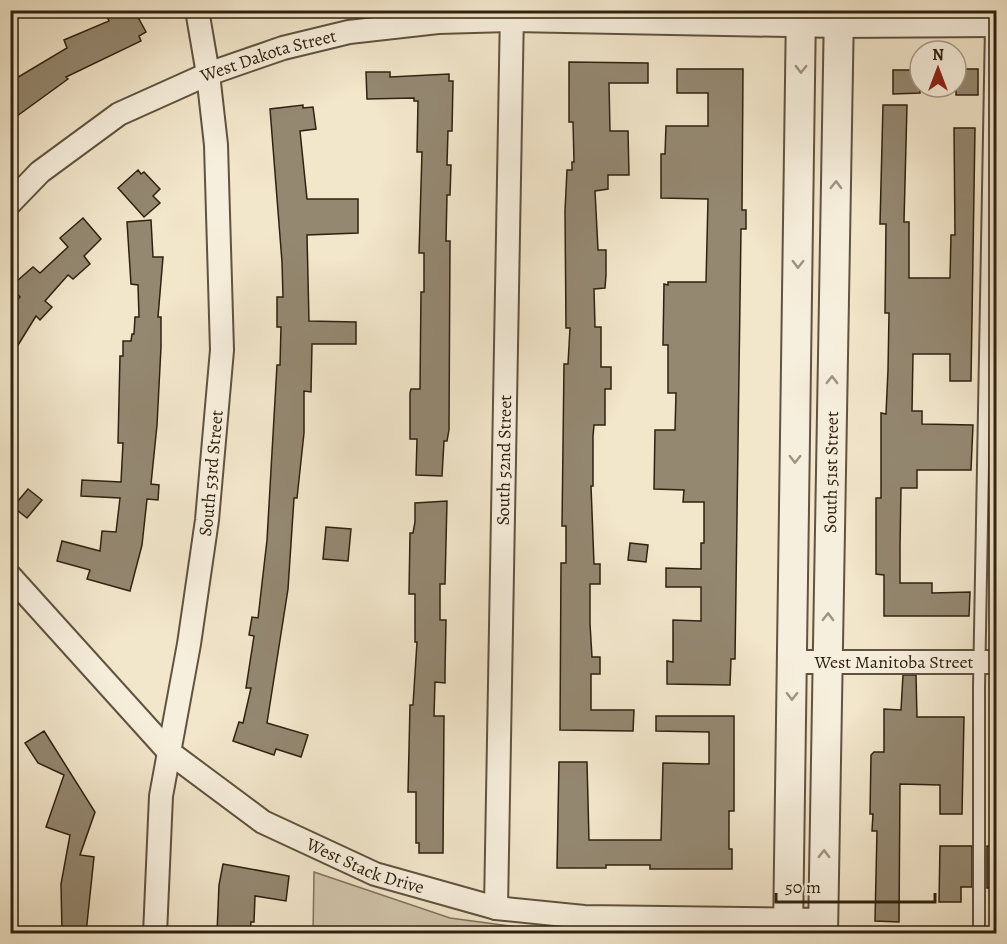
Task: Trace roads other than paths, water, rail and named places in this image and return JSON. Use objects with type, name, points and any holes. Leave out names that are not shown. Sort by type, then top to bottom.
[{"type":"street","name":"South 53rd Street","points":[[155,933],[161,796],[207,520],[218,422],[222,350],[217,157],[208,74],[197,10]]},
{"type":"street","name":"West Dakota Street","points":[[10,203],[40,172],[119,114],[208,74],[283,48],[349,32],[512,15],[839,18],[994,25]]},
{"type":"street","name":"South 52nd Street","points":[[496,908],[512,15]]},
{"type":"street","name":"South 51st Street","points":[[788,927],[801,18]]},
{"type":"street","name":"South 51st Street","points":[[823,927],[839,18]]},
{"type":"street","name":"West Stack Drive","points":[[10,576],[170,752],[263,822],[375,874],[496,908],[584,917],[823,927]]},
{"type":"street","name":"West Manitoba Street","points":[[792,662],[988,663]]},
{"type":"lane","points":[[979,933],[988,663],[994,25]]}]
